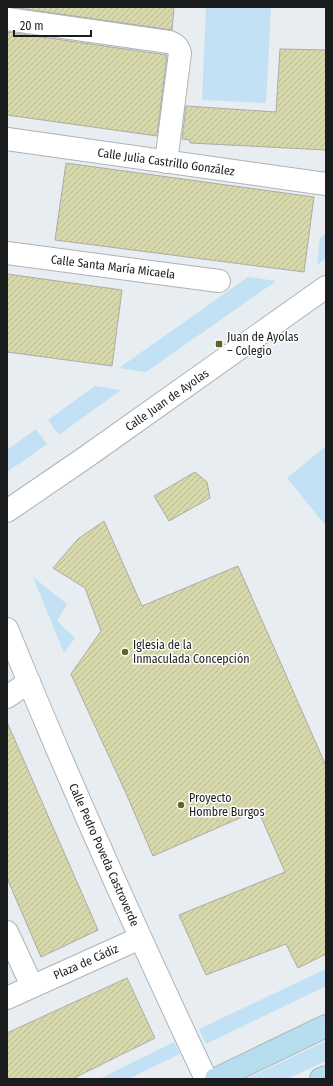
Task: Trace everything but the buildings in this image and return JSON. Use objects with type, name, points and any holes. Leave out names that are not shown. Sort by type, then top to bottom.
[{"type":"main road","points":[[216,1079],[326,1026]]},
{"type":"main road","points":[[321,1079],[326,1077]]},
{"type":"street","points":[[7,19],[175,44],[179,48],[180,53],[166,162]]},
{"type":"street","name":"Calle Julia Castrillo González","points":[[7,139],[326,184]]},
{"type":"street","name":"Calle Santa María Micaela","points":[[7,253],[219,281]]},
{"type":"street","name":"Calle Juan de Ayolas","points":[[7,511],[86,457],[326,287]]},
{"type":"street","name":"Calle Pedro Poveda Castroverde","points":[[7,629],[28,682],[140,938],[206,1079]]},
{"type":"street","points":[[7,697],[28,682]]},
{"type":"street","points":[[7,932],[32,986]]},
{"type":"street","name":"Plaza de Cádiz","points":[[7,998],[140,938]]},
{"type":"shaded area","points":[[206,7],[271,7],[266,103],[202,100]]},
{"type":"shaded area","points":[[326,234],[326,258],[317,265],[320,238]]},
{"type":"shaded area","points":[[248,277],[276,281],[146,372],[119,368]]},
{"type":"shaded area","points":[[95,386],[121,390],[59,435],[48,420]]},
{"type":"shaded area","points":[[36,429],[47,444],[7,472],[7,450]]},
{"type":"shaded area","points":[[326,446],[326,526],[287,478]]},
{"type":"shaded area","points":[[33,577],[67,604],[57,621],[75,638],[64,653]]},
{"type":"shaded area","points":[[326,969],[326,986],[206,1044],[199,1029]]},
{"type":"shaded area","points":[[326,1041],[326,1061],[287,1079],[246,1079]]},
{"type":"shaded area","points":[[174,1042],[180,1054],[128,1079],[99,1079]]},
{"type":"place","name":"Juan de Ayolas – Colegio","points":[[219,344]]},
{"type":"place","name":"Iglesia de la Inmaculada Concepción","points":[[125,652]]},
{"type":"place","name":"Proyecto Hombre Burgos","points":[[181,805]]}]
